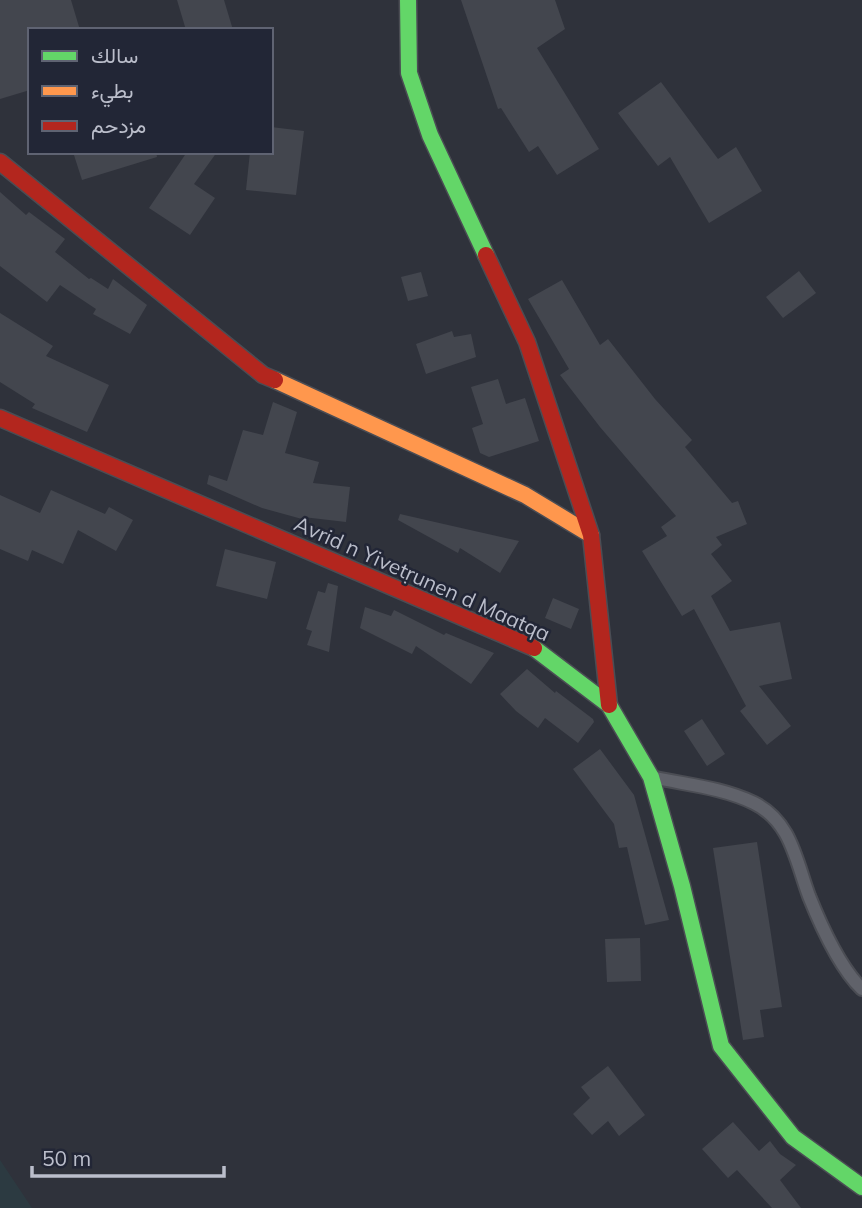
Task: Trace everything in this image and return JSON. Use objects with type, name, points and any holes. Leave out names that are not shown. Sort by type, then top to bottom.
[{"type":"street","points":[[408,0],[409,73],[430,135],[527,342],[591,535],[609,705]]},
{"type":"street","points":[[0,162],[264,375],[525,495],[591,535]]},
{"type":"street","name":"Avrid n Yivetṛunen d Maatqa","points":[[0,418],[533,647],[609,705],[651,777],[682,886],[721,1046],[793,1137],[862,1187]]},
{"type":"lane","points":[[651,777],[718,789],[755,804],[775,817],[786,831],[810,899],[847,975],[862,989]]},
{"type":"shaded area","points":[[0,1160],[32,1208],[0,1208]]},
{"type":"building","points":[[0,0],[71,0],[79,28],[28,28],[28,91],[0,99]]},
{"type":"building","points":[[177,0],[224,0],[232,28],[185,28]]},
{"type":"building","points":[[461,0],[555,0],[565,29],[537,48],[599,149],[557,175],[538,146],[529,152],[501,108],[498,109]]},
{"type":"building","points":[[661,82],[718,159],[736,147],[762,191],[709,223],[670,157],[658,166],[618,113]]},
{"type":"building","points":[[273,127],[304,131],[296,195],[246,190],[250,154],[273,154]]},
{"type":"building","points":[[74,154],[156,154],[157,157],[82,180]]},
{"type":"building","points":[[186,154],[216,154],[194,184],[215,198],[190,235],[149,208]]},
{"type":"building","points":[[0,192],[26,215],[29,212],[65,239],[55,252],[89,279],[108,289],[113,279],[147,305],[130,334],[93,314],[96,309],[60,285],[47,302],[0,266]]},
{"type":"building","points":[[799,271],[816,293],[783,318],[766,297]]},
{"type":"building","points":[[421,272],[428,296],[408,301],[401,277]]},
{"type":"building","points":[[562,280],[600,345],[608,339],[655,399],[692,440],[685,447],[732,503],[738,501],[747,524],[716,537],[722,545],[711,554],[732,581],[711,596],[730,631],[780,622],[792,679],[759,686],[791,726],[767,745],[740,711],[746,706],[694,609],[682,616],[642,551],[667,536],[661,527],[676,516],[600,427],[560,375],[569,369],[528,299]]},
{"type":"building","points":[[0,313],[53,346],[46,356],[109,385],[87,432],[32,408],[35,404],[0,382]]},
{"type":"building","points":[[452,331],[454,337],[471,334],[476,357],[426,374],[416,344]]},
{"type":"building","points":[[498,379],[506,404],[525,398],[539,441],[489,457],[480,453],[472,428],[483,424],[471,387]]},
{"type":"building","points":[[273,402],[297,412],[285,453],[319,462],[313,483],[350,487],[346,522],[302,519],[262,508],[207,484],[209,475],[227,481],[243,430],[263,435]]},
{"type":"building","points":[[51,490],[105,514],[109,507],[133,520],[116,551],[78,530],[63,564],[32,550],[28,561],[0,549],[0,495],[40,513]]},
{"type":"building","points":[[400,514],[519,541],[500,573],[460,548],[458,553],[398,520]]},
{"type":"building","points":[[225,549],[276,562],[267,599],[216,586]]},
{"type":"building","points":[[328,583],[338,586],[329,652],[307,645],[312,631],[306,629],[318,591],[325,593]]},
{"type":"building","points":[[553,598],[579,609],[571,629],[545,618]]},
{"type":"building","points":[[365,607],[391,616],[394,610],[444,635],[446,633],[494,653],[471,684],[416,646],[412,654],[360,628]]},
{"type":"building","points":[[527,669],[555,693],[556,691],[593,719],[594,722],[578,743],[545,718],[538,728],[500,694]]},
{"type":"building","points":[[702,719],[725,754],[707,766],[684,731]]},
{"type":"building","points":[[600,749],[634,795],[669,920],[645,925],[627,847],[619,848],[614,824],[573,769]]},
{"type":"building","points":[[757,842],[782,1007],[760,1010],[764,1037],[743,1040],[713,848]]},
{"type":"building","points":[[640,938],[641,981],[607,982],[605,939]]},
{"type":"building","points":[[608,1066],[645,1115],[619,1136],[608,1121],[592,1135],[573,1114],[590,1098],[581,1087]]},
{"type":"building","points":[[733,1122],[759,1151],[770,1141],[780,1154],[796,1165],[780,1180],[801,1208],[772,1208],[737,1170],[728,1178],[702,1149]]},
{"type":"traffic: fast","points":[[408,0],[409,73],[430,135],[486,255]]},
{"type":"traffic: fast","points":[[534,648],[609,705],[651,777],[682,886],[721,1046],[793,1137],[862,1187]]},
{"type":"traffic: slow","points":[[275,380],[525,495],[591,535]]},
{"type":"traffic: jam","points":[[0,162],[263,375],[275,380]]},
{"type":"traffic: jam","points":[[486,255],[527,342],[591,535],[609,705]]},
{"type":"traffic: jam","points":[[0,418],[534,648]]}]
